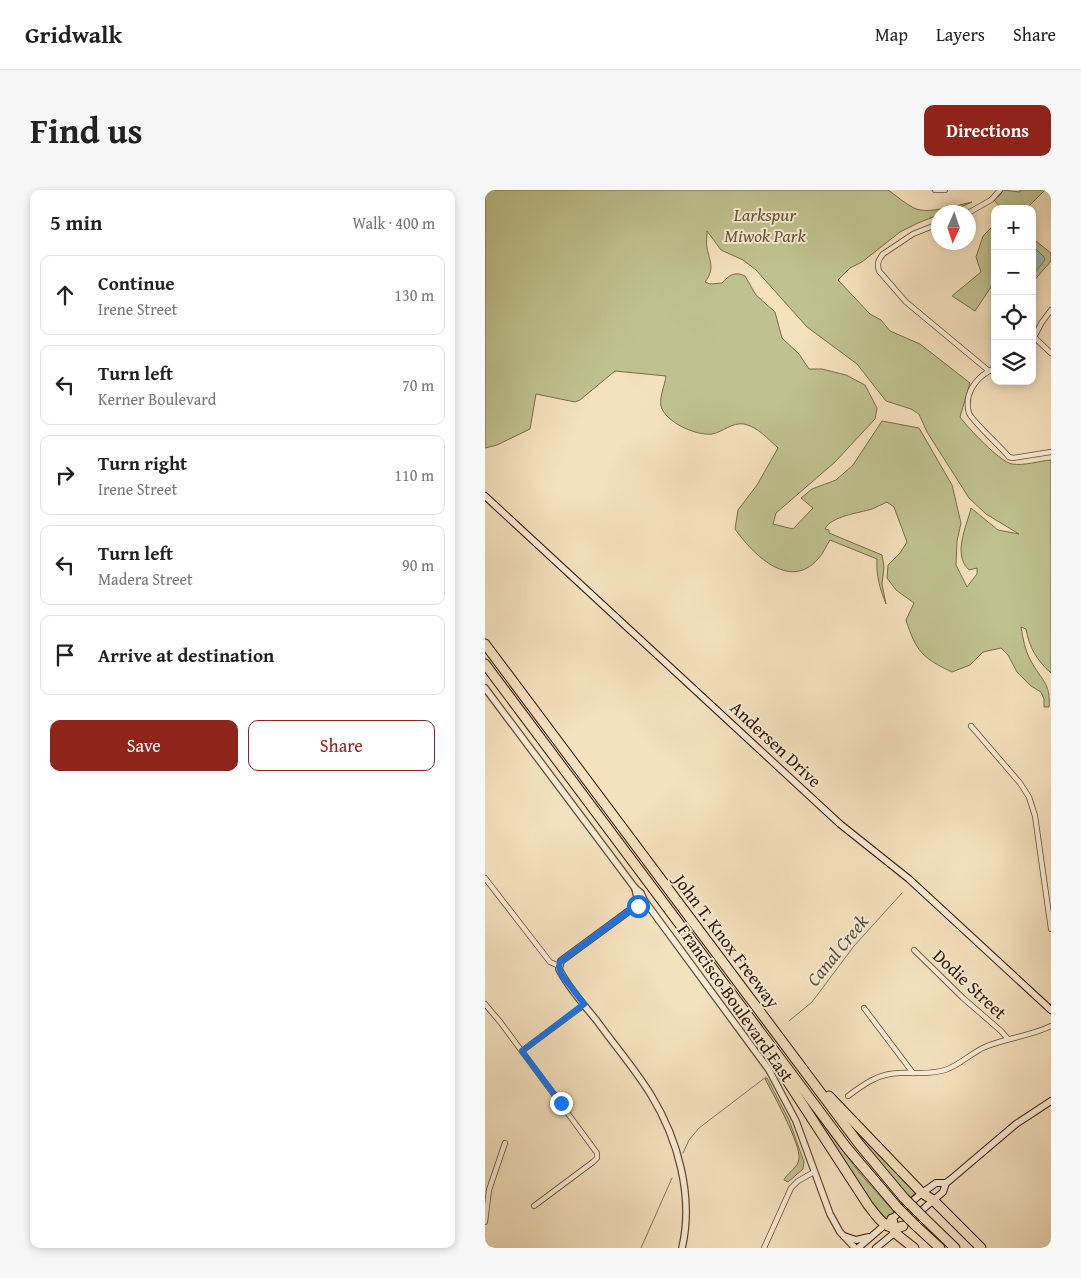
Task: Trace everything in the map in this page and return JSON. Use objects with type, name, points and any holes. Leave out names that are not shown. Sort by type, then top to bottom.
[{"type":"highway","name":"John T. Knox Freeway","points":[[485,644],[866,1153],[905,1198],[955,1248]]},
{"type":"highway","name":"John T. Knox Freeway","points":[[485,664],[747,1015]]},
{"type":"highway","points":[[747,1015],[847,1148],[897,1207],[940,1248]]},
{"type":"highway","points":[[747,1015],[815,1125],[865,1201],[914,1248]]},
{"type":"highway","points":[[783,1044],[841,1110],[922,1193],[933,1200],[979,1247]]},
{"type":"highway","points":[[891,1226],[903,1226]]},
{"type":"main road","name":"Andersen Drive","points":[[485,496],[844,827],[909,879],[1051,1010]]},
{"type":"main road","points":[[903,1226],[943,1192],[946,1183],[964,1170],[1016,1124],[1051,1101]]},
{"type":"main road","points":[[857,1248],[872,1236],[891,1226],[922,1193],[938,1182],[946,1183]]},
{"type":"main road","points":[[876,1248],[884,1245],[891,1226]]},
{"type":"main road","points":[[844,1236],[856,1240],[872,1236]]},
{"type":"street","points":[[935,190],[945,190]]},
{"type":"street","points":[[976,209],[991,200],[1000,190]]},
{"type":"street","points":[[931,227],[913,234],[883,254],[879,259],[879,271],[906,302],[989,371],[971,389],[969,415],[1013,458],[1051,452]]},
{"type":"street","points":[[1036,334],[1051,310]]},
{"type":"street","points":[[1034,340],[1051,353]]},
{"type":"street","name":"Francisco Boulevard East","points":[[485,688],[635,888],[641,893],[644,900],[769,1070],[796,1121],[830,1215],[844,1236],[857,1248]]},
{"type":"street","points":[[971,726],[1023,786],[1029,796],[1034,809],[1051,928]]},
{"type":"street","points":[[485,878],[549,961],[559,966]]},
{"type":"street","name":"Francisco Boulevard East","points":[[633,908],[637,898],[635,888]]},
{"type":"street","points":[[644,900],[561,961],[559,966],[561,974],[643,1084],[671,1136],[679,1162],[685,1194],[685,1222],[682,1248]]},
{"type":"street","name":"Dodie Street","points":[[914,950],[963,998],[1001,1031],[1007,1039]]},
{"type":"street","points":[[485,1004],[597,1153],[595,1161],[534,1206]]},
{"type":"street","points":[[522,1051],[584,1004]]},
{"type":"street","points":[[864,1008],[913,1073]]},
{"type":"street","points":[[848,1096],[870,1080],[891,1074],[931,1074],[946,1070],[959,1064],[978,1050],[1051,1026]]},
{"type":"street","points":[[485,1222],[489,1190],[505,1143]]},
{"type":"street","points":[[764,1248],[791,1188],[798,1181],[814,1172]]},
{"type":"green space","name":"Larkspur Miwok Park","points":[[485,190],[888,190],[914,208],[931,210],[931,218],[900,232],[862,262],[850,268],[838,280],[870,314],[881,320],[890,331],[920,344],[970,383],[960,417],[992,451],[1012,464],[1051,460],[1051,673],[1038,659],[1029,642],[1026,629],[1021,627],[1029,657],[1047,687],[1049,707],[1044,707],[1044,699],[1041,692],[1031,686],[1017,672],[1008,655],[1001,648],[983,652],[970,665],[952,672],[927,658],[917,646],[906,620],[914,603],[896,590],[887,578],[888,565],[900,553],[907,542],[894,507],[887,502],[872,509],[839,518],[825,529],[829,530],[829,533],[882,555],[884,567],[882,584],[886,604],[879,582],[877,559],[830,540],[818,559],[807,568],[795,572],[783,570],[761,558],[735,529],[738,510],[757,485],[778,448],[767,437],[744,424],[735,424],[712,434],[698,433],[682,427],[668,417],[661,406],[666,376],[615,371],[575,402],[536,394],[530,429],[497,445],[485,448]],"holes":[[[707,231],[721,250],[743,260],[756,270],[807,327],[857,364],[886,401],[911,409],[919,414],[927,432],[969,498],[986,514],[1019,534],[998,530],[971,508],[961,548],[964,563],[969,570],[977,568],[977,574],[967,587],[956,565],[957,541],[961,523],[952,485],[919,428],[882,421],[853,465],[836,480],[812,489],[801,498],[813,508],[793,529],[773,524],[776,513],[835,462],[875,419],[877,408],[865,385],[846,375],[822,369],[809,369],[799,354],[782,338],[775,312],[756,295],[745,276],[735,274],[722,283],[710,284],[705,282],[711,269],[707,246]]]},
{"type":"green space","points":[[1003,190],[1020,192],[1020,190],[1045,190],[1030,205],[998,205],[994,200]]},
{"type":"green space","points":[[991,228],[991,287],[975,311],[952,296],[981,272],[976,257],[983,236]]},
{"type":"green space","points":[[1036,241],[1051,253],[1051,261],[1036,278]]},
{"type":"green space","points":[[767,1078],[789,1120],[804,1162],[803,1169],[788,1182],[784,1180],[799,1159],[796,1142],[765,1079]]},
{"type":"green space","points":[[815,1114],[859,1172],[894,1212],[885,1220],[867,1198],[812,1116]]},
{"type":"green space","points":[[853,1124],[917,1191],[910,1198],[878,1162],[850,1125]]},
{"type":"water","points":[[1036,249],[1045,260],[1036,271]]},
{"type":"waterway","name":"Canal Creek","points":[[789,1021],[812,1002],[854,946],[902,893]]},
{"type":"waterway","name":"Canal Creek","points":[[757,1043],[771,1063]]},
{"type":"waterway","name":"Canal Creek","points":[[683,1153],[689,1140],[699,1128],[766,1077]]},
{"type":"waterway","name":"Canal Creek","points":[[641,1248],[672,1178]]},
{"type":"route","points":[[561,1103],[522,1051],[584,1004],[561,974],[559,969],[560,962],[638,906]]}]
